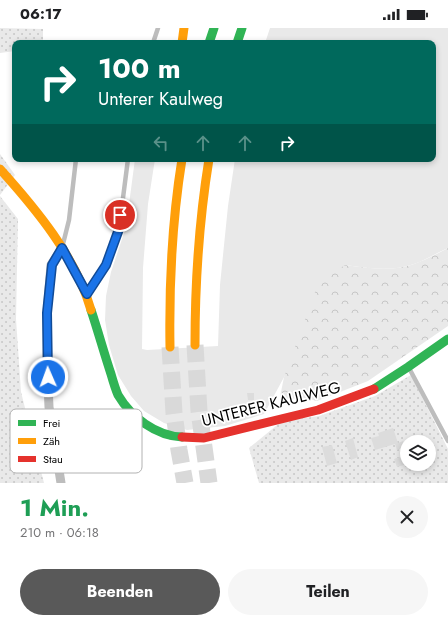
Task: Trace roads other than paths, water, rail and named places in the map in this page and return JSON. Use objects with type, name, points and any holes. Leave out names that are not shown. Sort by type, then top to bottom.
[{"type":"main road","points":[[182,40],[184,28]]},
{"type":"main road","points":[[210,40],[214,28]]},
{"type":"main road","points":[[238,40],[242,28]]},
{"type":"main road","points":[[170,347],[170,255],[177,185],[181,162]]},
{"type":"main road","points":[[195,346],[197,256],[209,162]]},
{"type":"main road","name":"UNTERER KAULWEG","points":[[0,169],[27,199],[62,248],[87,294],[104,358],[118,394],[129,409]]},
{"type":"main road","name":"UNTERER KAULWEG","points":[[142,421],[158,432],[174,437],[198,438],[216,436],[318,410],[370,391],[448,339]]},
{"type":"street","points":[[51,409],[47,361],[47,313],[52,265],[62,248]]},
{"type":"street","points":[[59,473],[61,483]]},
{"type":"lane","points":[[154,40],[158,28]]},
{"type":"lane","points":[[62,248],[69,220],[76,162]]},
{"type":"lane","points":[[87,294],[106,265],[119,229],[128,162]]},
{"type":"lane","points":[[408,367],[448,440]]},
{"type":"tunnel","points":[[195,345],[199,411],[209,483]]},
{"type":"tunnel","points":[[170,347],[174,413],[185,483]]}]
